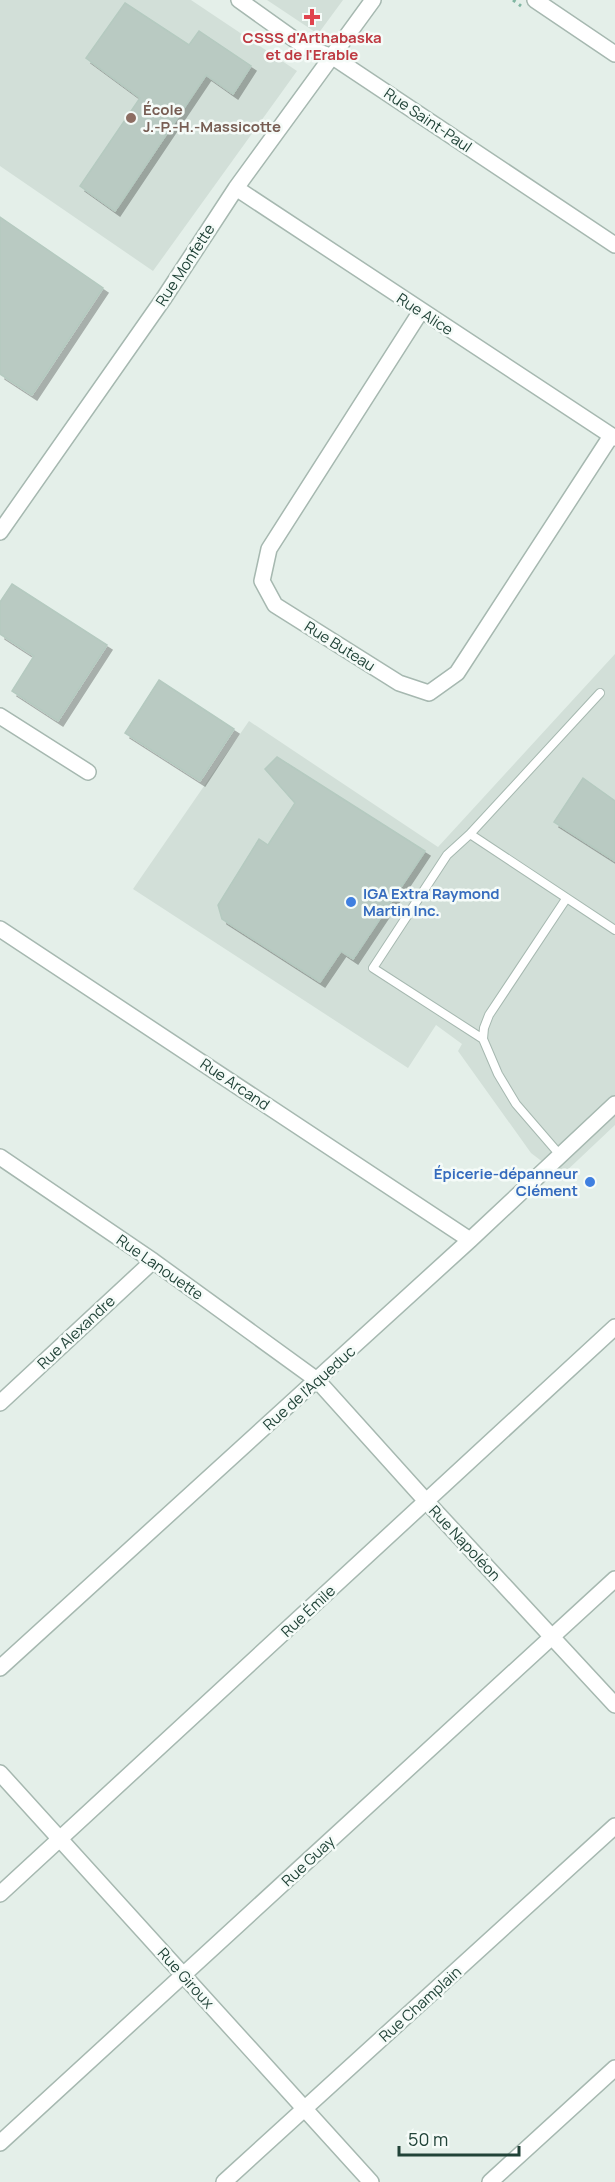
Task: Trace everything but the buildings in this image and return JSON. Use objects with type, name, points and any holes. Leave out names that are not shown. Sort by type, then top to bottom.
[{"type":"street","name":"Rue Saint-Paul","points":[[239,0],[305,47],[333,57],[615,244]]},
{"type":"street","name":"Rue Monfette","points":[[0,532],[164,298],[236,188],[333,57],[372,0]]},
{"type":"street","points":[[535,0],[615,54]]},
{"type":"street","name":"Rue Alice","points":[[236,188],[613,437]]},
{"type":"street","name":"Rue Buteau","points":[[421,311],[268,549],[262,581],[276,605],[399,683],[429,693],[457,674],[613,437]]},
{"type":"street","points":[[0,716],[88,772]]},
{"type":"street","name":"Rue Arcand","points":[[0,928],[470,1240]]},
{"type":"street","name":"Rue de l'Aqueduc","points":[[0,1668],[470,1240],[615,1104]]},
{"type":"street","name":"Rue Lanouette","points":[[0,1157],[153,1261],[317,1380]]},
{"type":"street","name":"Rue Alexandre","points":[[0,1403],[153,1261]]},
{"type":"street","name":"Rue Émile","points":[[0,1894],[615,1327]]},
{"type":"street","name":"Rue Napoléon","points":[[317,1380],[615,1705]]},
{"type":"street","name":"Rue Guay","points":[[0,2143],[615,1579]]},
{"type":"street","name":"Rue Giroux","points":[[0,1773],[371,2182]]},
{"type":"street","name":"Rue Champlain","points":[[224,2182],[615,1826]]},
{"type":"street","points":[[490,2182],[615,2068]]},
{"type":"lane","points":[[483,1039],[373,968],[447,855],[470,834],[600,693]]},
{"type":"lane","points":[[470,834],[615,930]]},
{"type":"lane","points":[[560,1155],[516,1104],[498,1074],[483,1039],[489,1015],[566,899]]},
{"type":"shaded area","name":"École J.-P.-H.-Massicotte","points":[[0,0],[191,0],[297,71],[153,271],[0,166]]},
{"type":"shaded area","name":"CSSS d'Arthabaska et de l'Erable","points":[[267,0],[343,0],[318,34]]},
{"type":"shaded area","points":[[615,654],[615,1125],[561,1176],[531,1153],[458,1051],[462,1044],[436,1025],[408,1068],[133,889],[249,721],[438,847]]},
{"type":"place","name":"CSSS d'Arthabaska et de l'Erable","points":[[312,17]]},
{"type":"place","name":"École J.-P.-H.-Massicotte","points":[[131,118]]},
{"type":"place","name":"IGA Extra Raymond Martin Inc.","points":[[351,902]]},
{"type":"place","name":"Épicerie-dépanneur Clément","points":[[590,1182]]}]
